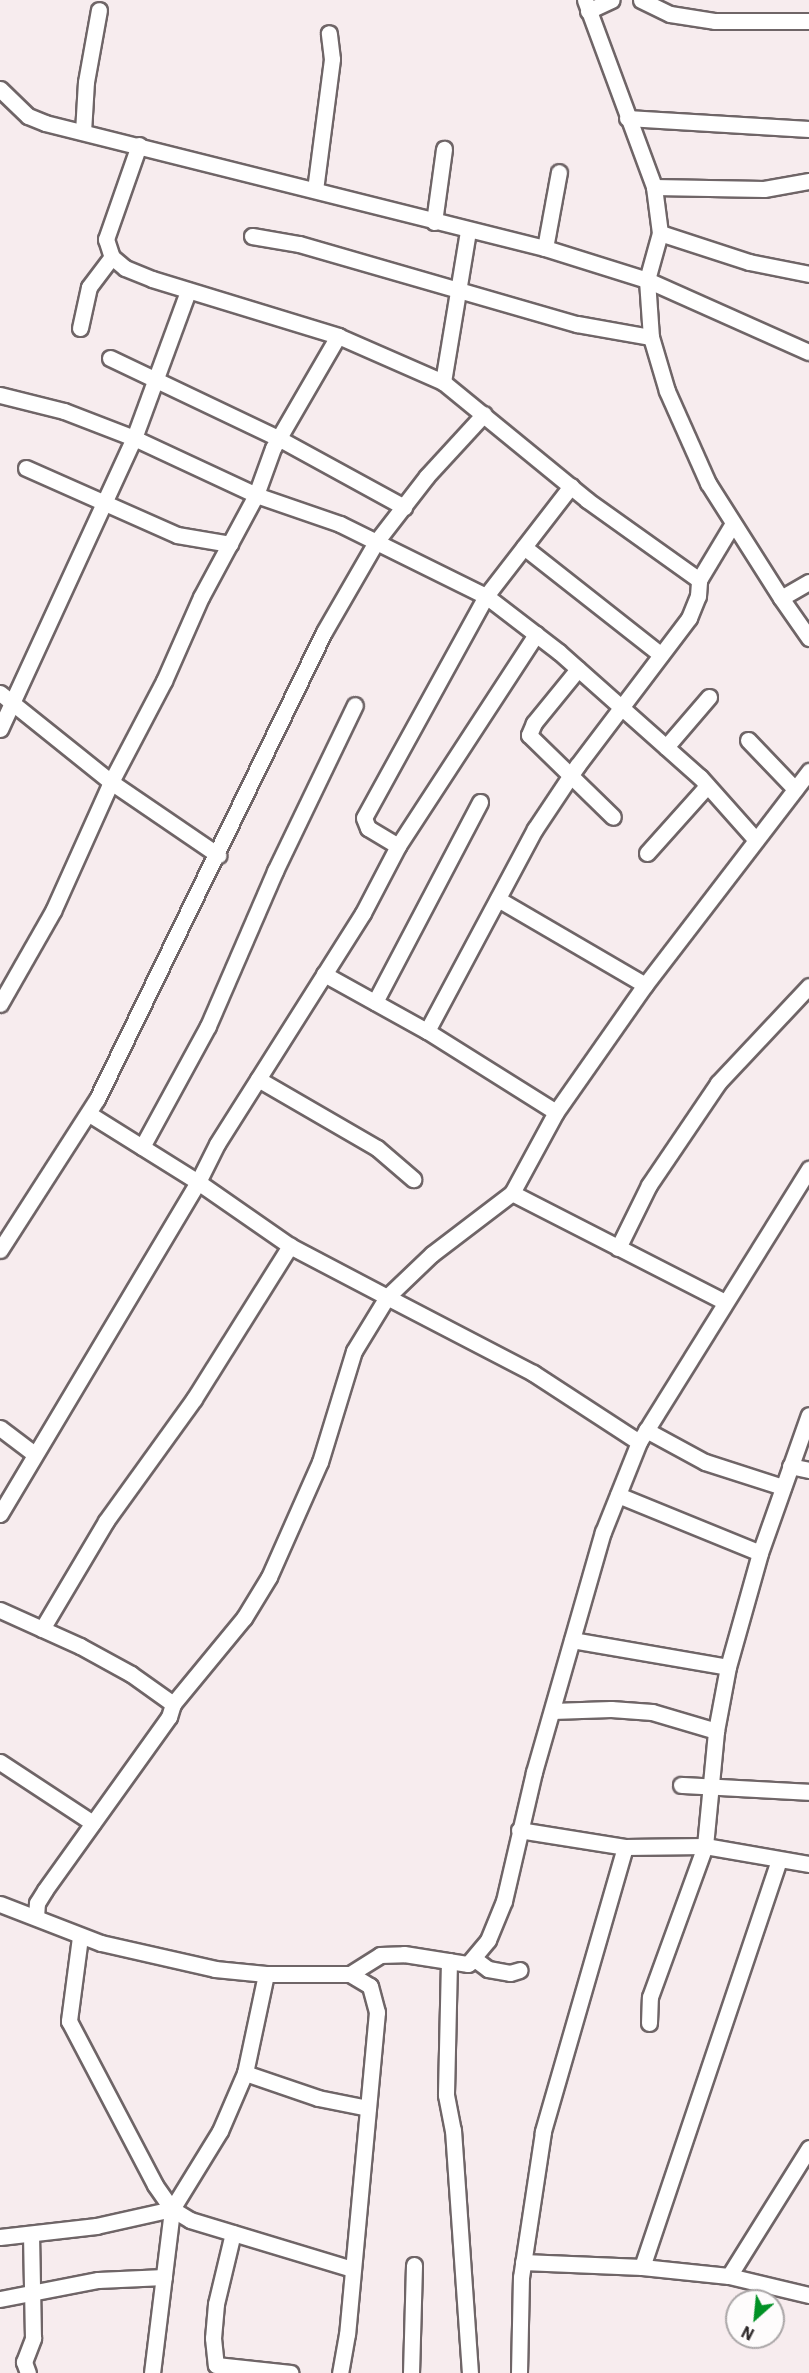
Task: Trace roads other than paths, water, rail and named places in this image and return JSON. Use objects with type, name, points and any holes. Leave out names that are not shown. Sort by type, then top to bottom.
[{"type":"street","points":[[612,0],[586,6],[654,187],[660,233],[647,280],[651,337],[667,391],[708,483],[732,525],[809,638]]},
{"type":"street","points":[[641,0],[670,15],[715,21],[809,21]]},
{"type":"street","points":[[83,132],[86,82],[99,10]]},
{"type":"street","points":[[315,190],[332,59],[329,33]]},
{"type":"street","points":[[0,88],[28,116],[468,231],[545,248],[647,280],[809,352]]},
{"type":"street","points":[[627,118],[809,129]]},
{"type":"street","points":[[139,145],[106,239],[112,257],[125,268],[188,291],[338,336],[443,382],[571,486],[699,580]]},
{"type":"street","points":[[434,222],[444,149]]},
{"type":"street","points":[[545,248],[559,172]]},
{"type":"street","points":[[654,187],[765,189],[809,181]]},
{"type":"street","points":[[443,382],[468,231]]},
{"type":"street","points":[[660,233],[749,262],[809,274]]},
{"type":"street","points":[[252,236],[299,244],[577,324],[651,337]]},
{"type":"street","points":[[80,328],[89,287],[112,257]]},
{"type":"street","points":[[0,729],[13,706],[134,438],[188,291]]},
{"type":"street","points":[[0,1004],[53,911],[111,782],[256,495],[278,438],[338,336]]},
{"type":"street","points":[[110,358],[278,438],[404,507]]},
{"type":"street","points":[[0,395],[64,411],[134,438],[256,495],[340,524],[486,596],[578,669],[666,747],[707,786],[756,840]]},
{"type":"street","points":[[0,1250],[89,1113],[218,855],[324,632],[376,542],[484,414]]},
{"type":"street","points":[[26,468],[105,501],[177,535],[230,544]]},
{"type":"street","points":[[398,846],[368,828],[364,818],[486,596],[571,486]]},
{"type":"street","points":[[427,1031],[536,829],[570,777],[689,618],[698,596],[699,580],[732,525]]},
{"type":"street","points":[[524,547],[661,655]]},
{"type":"street","points":[[781,598],[809,582]]},
{"type":"street","points":[[0,1514],[33,1453],[258,1079],[363,913],[398,846],[536,634]]},
{"type":"street","points":[[578,669],[534,723],[529,735],[613,817]]},
{"type":"street","points":[[0,693],[13,706],[111,782],[218,855]]},
{"type":"street","points":[[666,747],[709,697]]},
{"type":"street","points":[[142,1147],[208,1026],[275,871],[355,705]]},
{"type":"street","points":[[748,740],[795,789]]},
{"type":"street","points":[[36,1917],[37,1903],[45,1890],[169,1717],[173,1704],[244,1618],[269,1577],[320,1462],[354,1351],[387,1296],[432,1254],[512,1193],[556,1112],[645,985],[809,771]]},
{"type":"street","points":[[647,853],[707,786]]},
{"type":"street","points":[[375,1002],[480,802]]},
{"type":"street","points":[[498,899],[645,985]]},
{"type":"street","points":[[324,974],[427,1031],[556,1112]]},
{"type":"street","points":[[618,1248],[649,1185],[718,1083],[809,986]]},
{"type":"street","points":[[258,1079],[377,1148],[413,1179]]},
{"type":"street","points":[[89,1113],[198,1182],[290,1246],[525,1368],[642,1436],[705,1462],[783,1487]]},
{"type":"street","points":[[350,1974],[380,1955],[404,1954],[468,1964],[476,1960],[504,1901],[519,1830],[572,1640],[618,1495],[642,1436],[809,1168]]},
{"type":"street","points":[[512,1193],[725,1302]]},
{"type":"street","points":[[42,1629],[106,1521],[194,1399],[290,1246]]},
{"type":"street","points":[[649,2023],[650,1997],[705,1846],[716,1731],[728,1666],[760,1552],[809,1415]]},
{"type":"street","points":[[0,1428],[33,1453]]},
{"type":"street","points":[[790,1466],[809,1470]]},
{"type":"street","points":[[618,1495],[760,1552]]},
{"type":"street","points":[[0,1610],[131,1674],[173,1704]]},
{"type":"street","points":[[572,1640],[728,1666]]},
{"type":"street","points":[[552,1711],[611,1709],[652,1712],[716,1731]]},
{"type":"street","points":[[0,1762],[93,1822]]},
{"type":"street","points":[[681,1785],[711,1784],[809,1792]]},
{"type":"street","points":[[519,1830],[625,1847],[705,1846],[809,1864]]},
{"type":"street","points":[[519,2373],[518,2320],[523,2262],[543,2132],[625,1847]]},
{"type":"street","points":[[642,2267],[779,1860]]},
{"type":"street","points":[[0,1904],[80,1937],[215,1969],[267,1974],[350,1974],[363,1979],[377,2001],[340,2373]]},
{"type":"street","points":[[80,1937],[69,2020],[149,2175],[172,2210],[190,2220],[352,2270]]},
{"type":"street","points":[[476,1960],[488,1969],[510,1973],[519,1970]]},
{"type":"street","points":[[449,1961],[446,2095],[453,2130],[470,2373]]},
{"type":"street","points":[[152,2373],[172,2210],[220,2131],[245,2073],[267,1974]]},
{"type":"street","points":[[245,2073],[318,2097],[368,2108]]},
{"type":"street","points":[[729,2276],[809,2148]]},
{"type":"street","points":[[0,2237],[96,2226],[172,2210]]},
{"type":"street","points":[[233,2233],[216,2304],[213,2337],[216,2365],[291,2373]]},
{"type":"street","points":[[28,2373],[24,2362],[33,2338],[31,2234]]},
{"type":"street","points":[[523,2262],[642,2267],[729,2276],[809,2295]]},
{"type":"street","points":[[411,2373],[414,2265]]},
{"type":"street","points":[[0,2300],[98,2280],[164,2277]]}]
